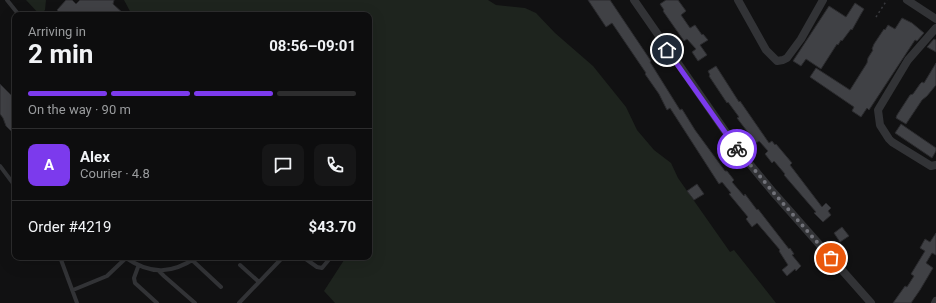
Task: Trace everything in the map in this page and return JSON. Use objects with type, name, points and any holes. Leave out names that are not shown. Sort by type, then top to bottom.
[{"type":"street","points":[[634,0],[739,151],[773,192],[871,303]]},
{"type":"street","points":[[738,0],[766,50],[776,61],[787,58],[801,39],[823,0]]},
{"type":"street","points":[[907,0],[936,19]]},
{"type":"street","points":[[936,28],[908,60],[878,110],[880,125],[886,136],[892,142],[932,166],[936,165]]},
{"type":"lane","points":[[7,0],[17,12]]},
{"type":"lane","points":[[0,166],[12,182]]},
{"type":"lane","points":[[61,260],[77,303]]},
{"type":"lane","points":[[72,290],[107,276],[124,260]]},
{"type":"lane","points":[[129,260],[138,267],[159,271],[173,269],[192,260],[221,287]]},
{"type":"lane","points":[[239,303],[280,260]]},
{"type":"lane","points":[[307,260],[317,267],[322,268],[329,260]]},
{"type":"lane","points":[[240,266],[259,282]]},
{"type":"lane","points":[[138,267],[134,278],[135,283],[157,303]]},
{"type":"lane","points":[[159,271],[195,303]]},
{"type":"path","points":[[876,17],[887,0]]},
{"type":"shaded area","points":[[26,0],[46,0],[45,10],[43,12],[37,12]]},
{"type":"shaded area","points":[[124,0],[488,0],[496,5],[525,8],[536,13],[555,33],[593,66],[626,107],[637,130],[654,150],[671,163],[678,178],[730,252],[734,250],[776,303],[335,303],[324,291],[344,260],[372,260],[372,12],[130,12]]},
{"type":"building","points":[[66,0],[72,0],[76,4],[80,0],[114,0],[113,4],[122,12],[59,12],[57,10]]},
{"type":"building","points":[[588,0],[610,0],[651,61],[650,62],[680,110],[682,109],[695,130],[725,171],[727,171],[734,180],[732,182],[744,196],[745,194],[789,249],[790,248],[794,254],[792,255],[801,266],[796,271],[795,269],[787,276],[782,270],[788,265],[779,251],[780,250],[757,223],[752,227],[746,219],[748,217],[729,194],[731,193],[722,182],[719,184],[670,108],[667,110],[659,94],[645,74],[646,73],[612,23],[606,27]]},
{"type":"building","points":[[666,0],[678,0],[686,11],[681,15],[690,28],[695,25],[702,35],[703,34],[708,40],[700,45],[707,55],[698,61],[692,52],[696,49],[687,39],[684,41],[663,11],[664,10],[660,4]]},
{"type":"building","points":[[855,3],[864,9],[852,30],[851,29],[838,45],[837,44],[821,69],[806,59],[801,66],[793,61],[829,6],[846,17]]},
{"type":"building","points":[[902,18],[912,23],[924,33],[917,41],[915,40],[869,110],[867,108],[861,117],[852,111],[854,107],[810,77],[816,68],[850,90],[867,63],[874,44],[884,29],[885,30],[888,25],[895,29]]},
{"type":"building","points":[[934,39],[936,40],[936,52],[927,47]]},
{"type":"building","points":[[936,63],[936,85],[922,100],[906,124],[896,118],[910,95],[913,94],[922,82],[924,83]]},
{"type":"building","points":[[716,66],[739,102],[740,101],[769,143],[772,141],[775,145],[776,144],[792,163],[790,165],[822,207],[826,203],[831,208],[828,211],[831,215],[823,222],[814,213],[816,212],[774,161],[772,163],[765,154],[768,151],[759,141],[756,143],[737,118],[739,117],[728,102],[727,103],[709,76],[708,71]]},
{"type":"building","points":[[0,84],[12,96],[12,132],[6,126],[0,114]]},
{"type":"building","points":[[901,124],[936,148],[932,158],[895,133]]},
{"type":"building","points":[[697,184],[704,194],[694,200],[687,191]]},
{"type":"building","points":[[842,227],[849,236],[840,242],[834,233]]},
{"type":"building","points":[[936,233],[936,255],[932,253],[926,263],[933,268],[920,290],[911,303],[893,303],[905,286],[907,287],[914,276],[911,274],[925,251],[920,248],[925,239],[930,242]]},
{"type":"way so far","points":[[737,149],[831,258]]},
{"type":"route","points":[[667,50],[737,149]]}]
